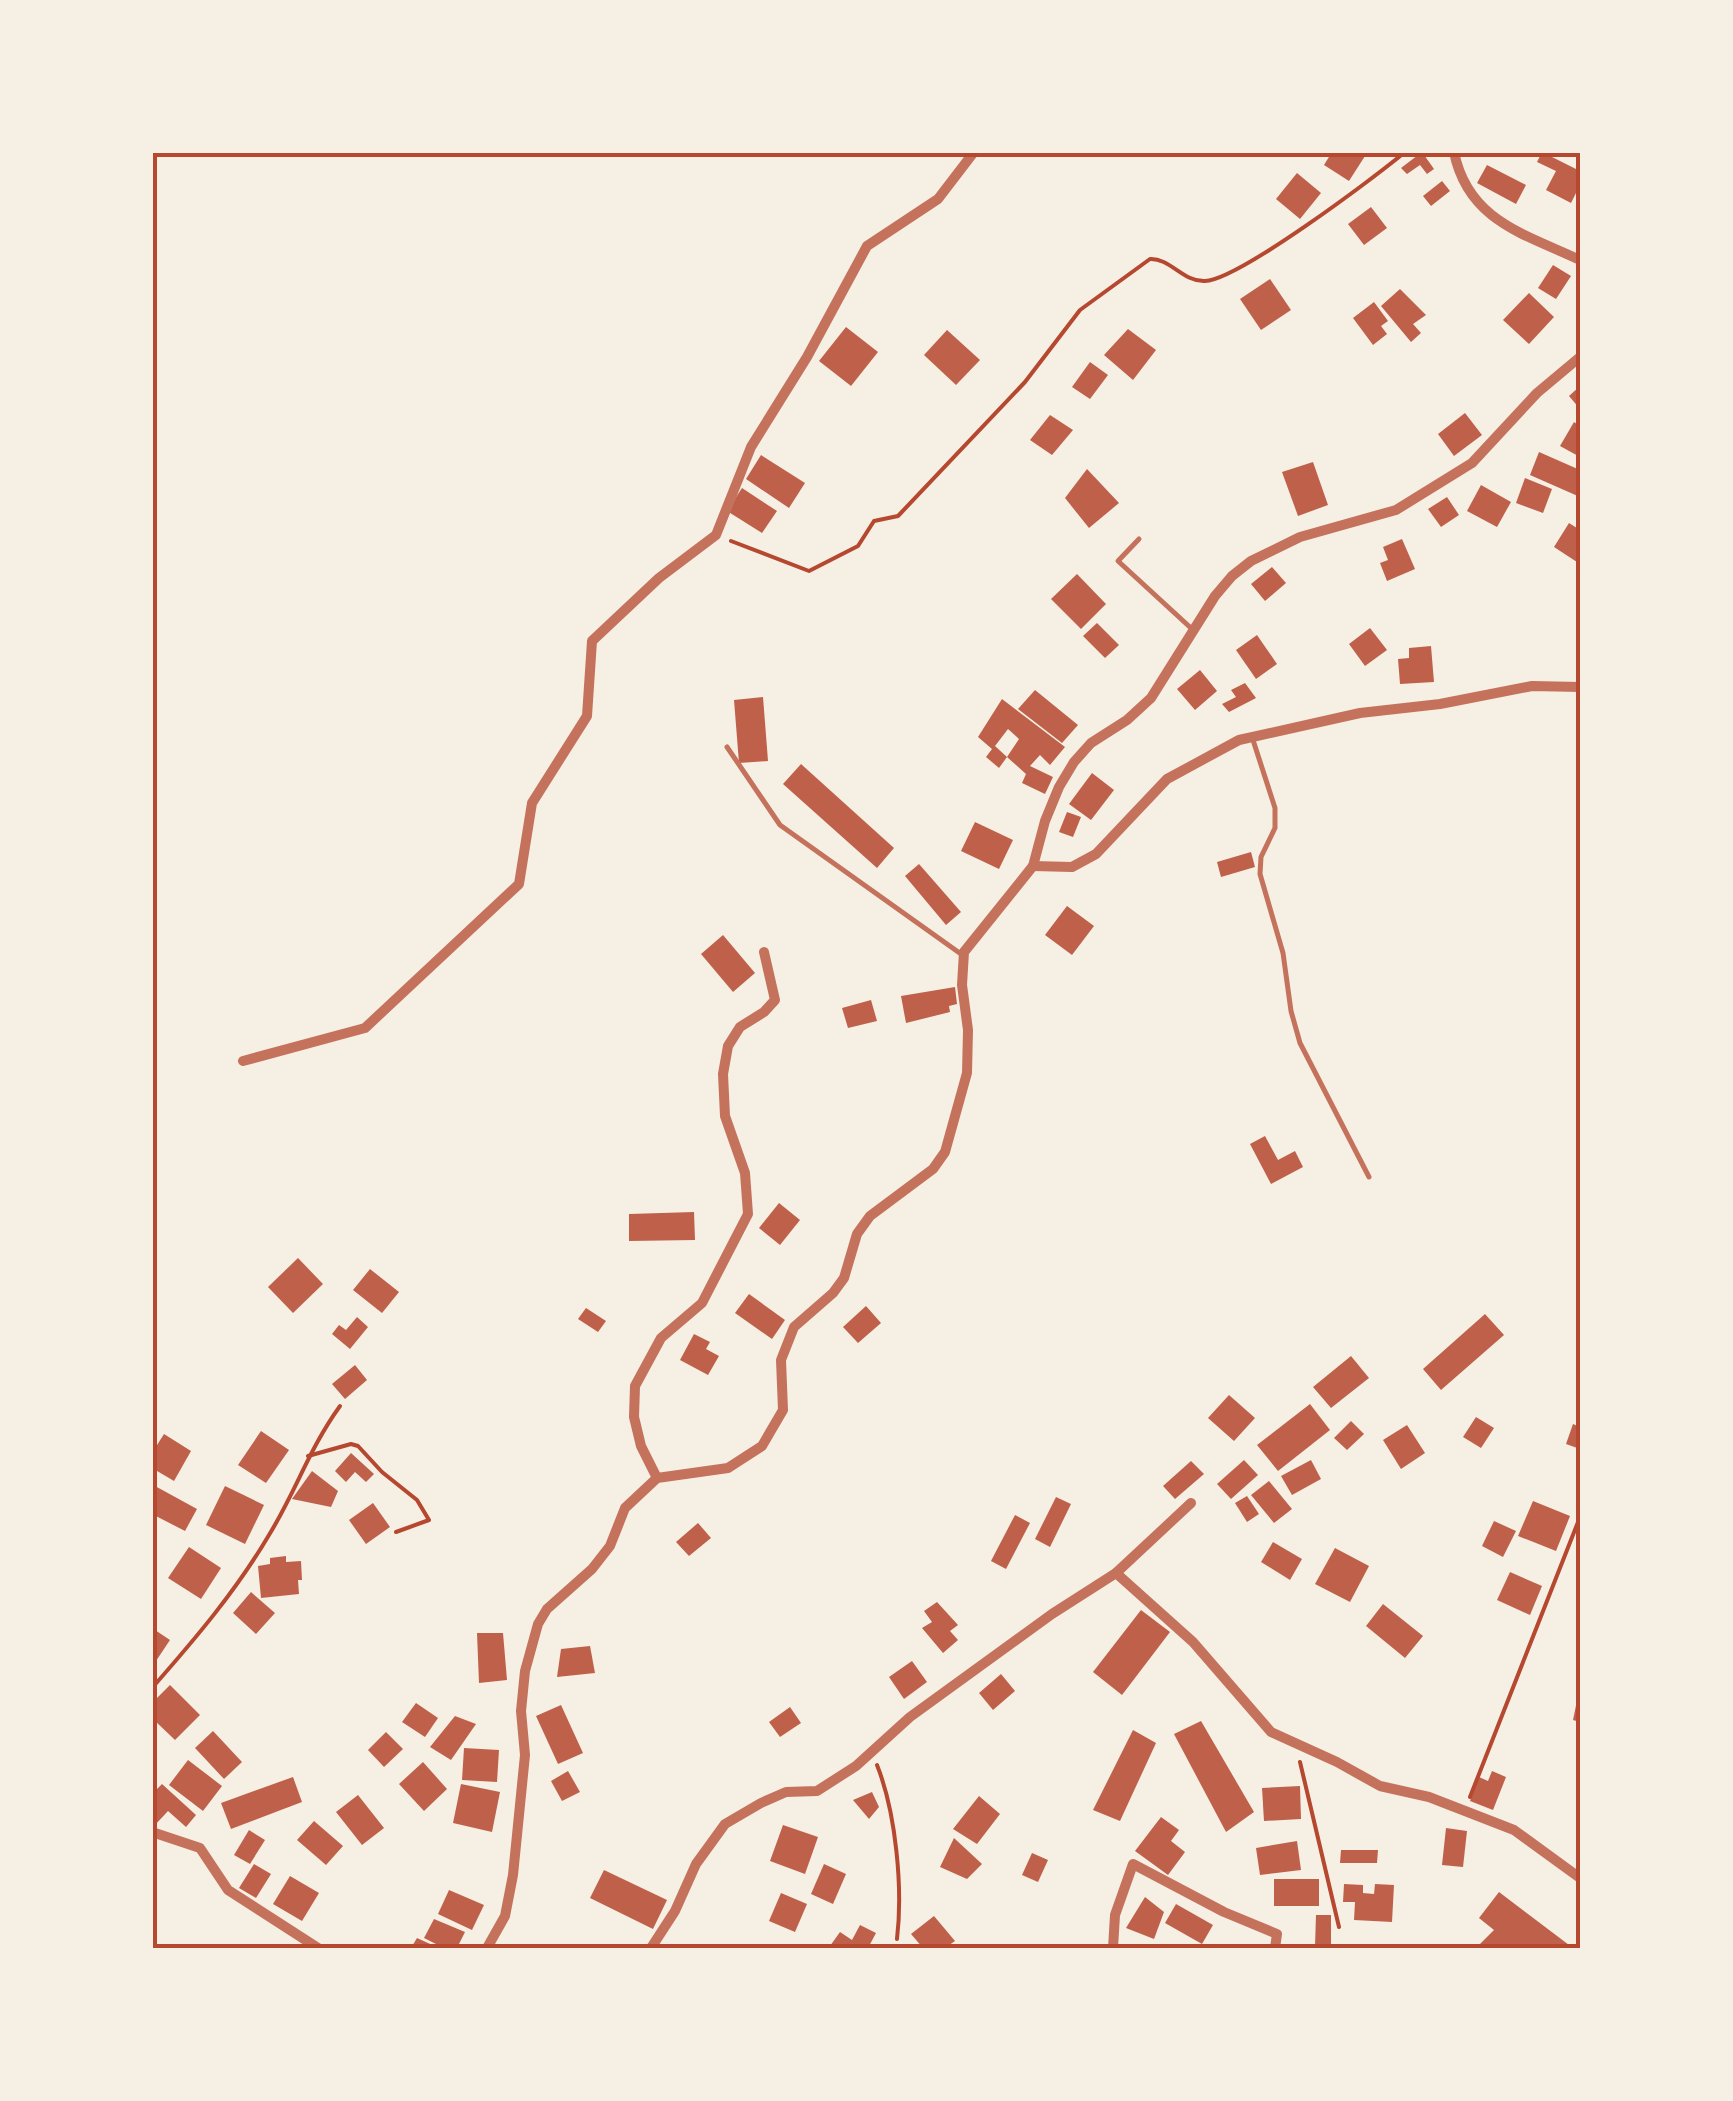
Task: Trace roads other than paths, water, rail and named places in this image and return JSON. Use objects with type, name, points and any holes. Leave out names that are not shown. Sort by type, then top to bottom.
[{"type":"street","points":[[243,1061],[365,1028],[519,884],[532,804],[587,716],[592,641],[658,578],[716,535],[752,447],[807,357],[867,246],[938,199],[974,152]]},
{"type":"street","points":[[1454,152],[1458,168],[1492,218],[1580,260]]},
{"type":"street","points":[[487,1948],[505,1916],[512,1875],[525,1754],[522,1698],[538,1624],[547,1609],[592,1569],[610,1546],[625,1508],[657,1478],[728,1468],[762,1446],[783,1410],[782,1360],[794,1327],[833,1293],[844,1278],[858,1234],[870,1216],[933,1169],[945,1152],[967,1073],[964,956],[1033,866],[1058,787],[1074,762],[1151,698],[1215,596],[1250,562],[1300,537],[1396,510],[1472,463],[1537,393],[1580,357]]},
{"type":"street","points":[[1033,866],[1072,867],[1096,854],[1167,779],[1239,740],[1360,713],[1440,704],[1532,686],[1580,687]]},
{"type":"street","points":[[657,1478],[641,1446],[634,1418],[636,1386],[661,1338],[702,1303],[748,1214],[745,1173],[725,1116],[723,1074],[728,1046],[740,1027],[775,1000],[764,952]]},
{"type":"street","points":[[651,1948],[675,1911],[696,1864],[725,1824],[760,1802],[786,1792],[817,1790],[856,1766],[910,1717],[1116,1573],[1191,1503]]},
{"type":"street","points":[[1116,1573],[1193,1642],[1271,1732],[1380,1786],[1429,1797],[1514,1830],[1580,1878]]},
{"type":"street","points":[[152,1832],[200,1848],[228,1890],[318,1948]]},
{"type":"street","points":[[1113,1948],[1115,1915],[1134,1864],[1224,1912],[1277,1934],[1276,1948]]},
{"type":"lane","points":[[1139,539],[1118,561],[1193,630]]},
{"type":"lane","points":[[1252,737],[1275,808],[1275,828],[1260,857],[1260,874],[1283,953],[1291,1012],[1300,1043],[1370,1177]]},
{"type":"lane","points":[[727,748],[780,826],[964,956]]}]
